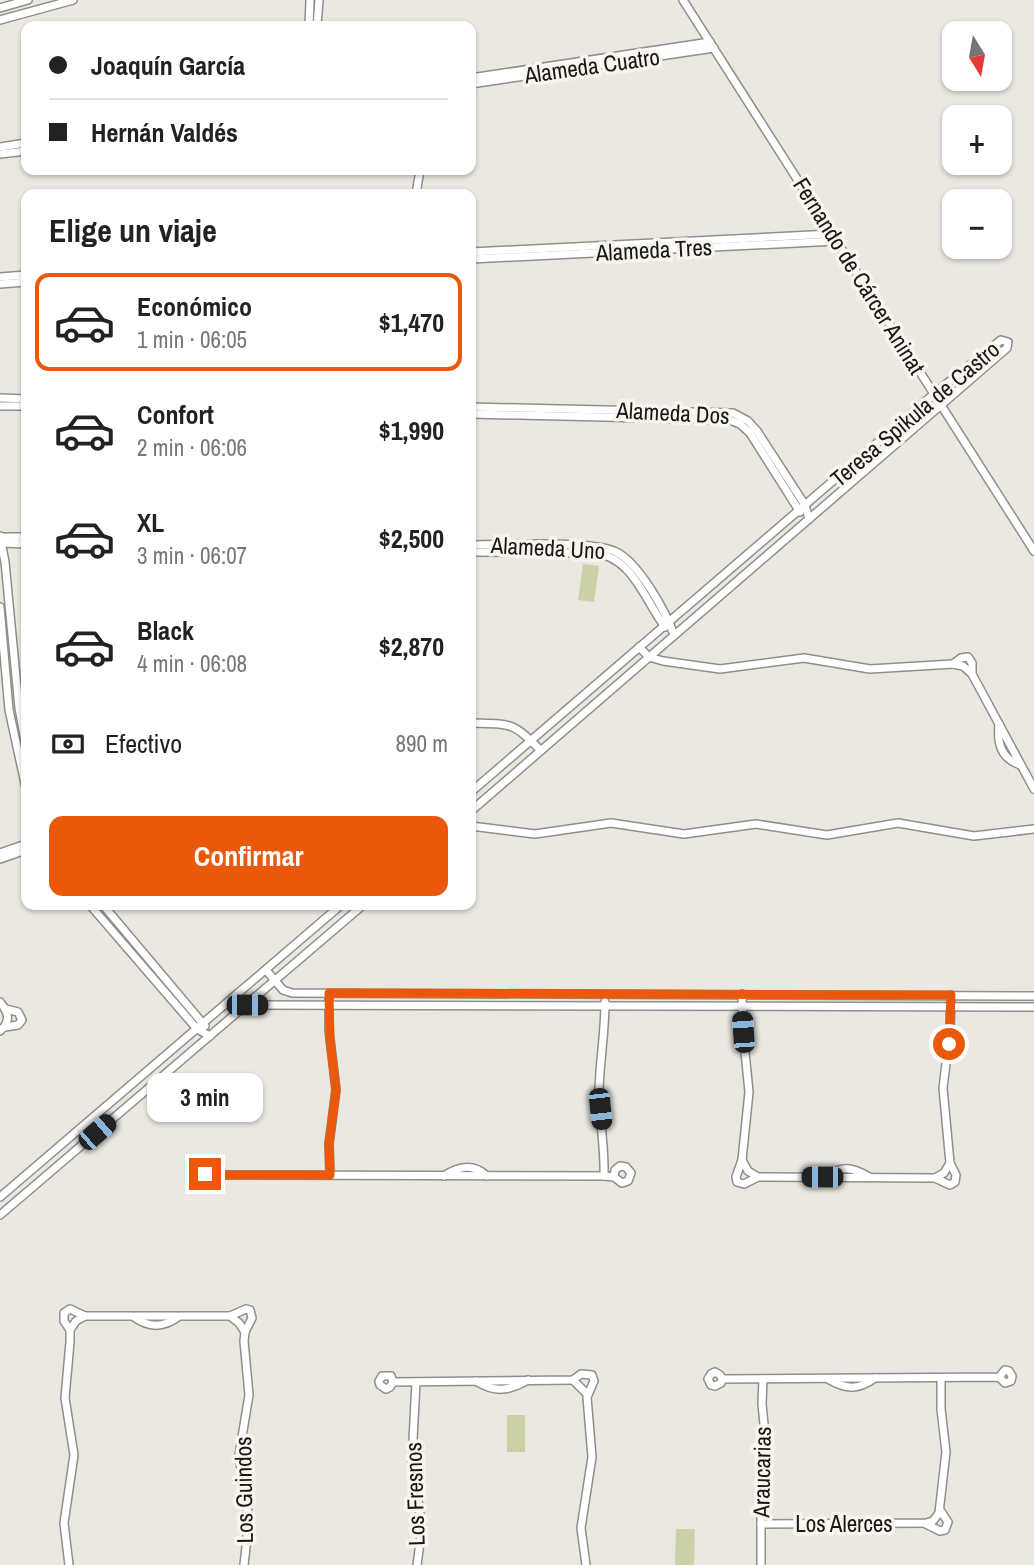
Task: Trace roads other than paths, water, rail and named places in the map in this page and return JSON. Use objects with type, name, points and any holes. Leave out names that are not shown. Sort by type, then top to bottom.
[{"type":"street","points":[[0,8],[28,0]]},
{"type":"street","points":[[0,20],[73,0]]},
{"type":"street","points":[[309,21],[310,0]]},
{"type":"street","points":[[317,21],[319,0]]},
{"type":"street","name":"Fernando de Cárcer Aninat","points":[[683,0],[1034,551]]},
{"type":"street","name":"Alameda Cuatro","points":[[476,77],[712,45]]},
{"type":"street","name":"Alameda Cuatro","points":[[476,83],[712,45]]},
{"type":"street","points":[[0,146],[21,144]]},
{"type":"street","points":[[0,154],[21,152]]},
{"type":"street","name":"Alameda Tres","points":[[476,252],[834,237]]},
{"type":"street","name":"Alameda Tres","points":[[476,260],[834,237]]},
{"type":"street","points":[[0,277],[21,275]]},
{"type":"street","points":[[0,284],[21,282]]},
{"type":"street","name":"Teresa Spikula de Castro","points":[[476,788],[934,394],[1001,340],[1008,342],[1007,348],[476,807]]},
{"type":"street","points":[[0,398],[21,399]]},
{"type":"street","points":[[0,406],[21,406]]},
{"type":"street","name":"Alameda Dos","points":[[476,407],[733,413],[748,421],[757,431],[809,519]]},
{"type":"street","name":"Alameda Dos","points":[[476,414],[730,420],[750,433],[802,508]]},
{"type":"street","points":[[0,539],[21,537]]},
{"type":"street","points":[[0,539],[21,543]]},
{"type":"street","points":[[0,539],[21,703]]},
{"type":"street","name":"Alameda Uno","points":[[476,545],[592,546],[611,550],[634,566],[666,624]]},
{"type":"street","name":"Alameda Uno","points":[[476,552],[599,554],[612,557],[629,571],[674,635]]},
{"type":"street","points":[[0,607],[10,716],[21,766]]},
{"type":"street","points":[[2,641],[12,638]]},
{"type":"street","points":[[639,648],[649,657],[663,661],[727,669],[797,658],[870,669],[953,664],[963,657],[968,657],[972,663],[972,674],[999,724],[1001,750],[1008,759],[1020,765],[1034,789]]},
{"type":"street","points":[[10,716],[21,717]]},
{"type":"street","points":[[476,723],[508,724],[518,728],[540,750]]},
{"type":"street","points":[[476,827],[535,834],[611,823],[684,834],[756,824],[827,835],[898,823],[974,836],[1034,829]]},
{"type":"street","points":[[0,853],[21,846]]},
{"type":"street","points":[[0,859],[21,852]]},
{"type":"street","points":[[94,910],[197,1030],[210,1036]]},
{"type":"street","points":[[107,910],[204,1024],[210,1036]]},
{"type":"street","points":[[0,1197],[335,910]]},
{"type":"street","points":[[0,1215],[357,910]]},
{"type":"street","points":[[266,970],[289,993],[1034,996]]},
{"type":"street","points":[[329,993],[336,1090],[329,1144],[330,1175]]},
{"type":"street","points":[[604,1176],[604,1139],[599,1093],[605,994]]},
{"type":"street","points":[[237,995],[247,1005],[1034,1007]]},
{"type":"street","points":[[742,995],[749,1092],[737,1182],[744,1184],[758,1177],[822,1177],[845,1167],[858,1170],[869,1178],[935,1178],[944,1173],[950,1163]]},
{"type":"street","points":[[935,1178],[945,1184],[953,1184],[957,1177],[950,1163],[943,1087],[951,995]]},
{"type":"street","points":[[3,1005],[18,1012],[22,1020],[19,1024],[3,1029]]},
{"type":"street","points":[[3,1005],[8,1018],[3,1029]]},
{"type":"street","points":[[742,1160],[748,1171],[758,1177]]},
{"type":"street","points":[[219,1175],[443,1176],[466,1166],[478,1169],[487,1176],[614,1177]]},
{"type":"street","points":[[12,1187],[21,1197]]},
{"type":"street","name":"Los Guindos","points":[[69,1565],[64,1523],[75,1455],[64,1388],[69,1330],[63,1319],[66,1311],[72,1310],[85,1316],[133,1317],[152,1325],[165,1324],[178,1317],[230,1316],[244,1309],[250,1310],[252,1318],[245,1332],[244,1351],[249,1395],[239,1455],[249,1520],[244,1565]]},
{"type":"street","points":[[69,1330],[76,1321],[85,1316]]},
{"type":"street","points":[[230,1316],[245,1332]]},
{"type":"street","points":[[393,1382],[476,1381],[503,1391],[529,1380],[573,1380],[581,1374],[592,1375],[594,1381],[587,1394],[592,1457],[581,1528],[586,1565]]},
{"type":"street","points":[[722,1379],[827,1378],[850,1388],[861,1386],[875,1378],[999,1377]]},
{"type":"street","name":"Los Alerces","points":[[926,1524],[936,1519],[940,1509],[946,1452],[941,1378]]},
{"type":"street","name":"Araucarias","points":[[761,1565],[761,1502],[766,1454],[763,1379]]},
{"type":"street","points":[[573,1380],[587,1394]]},
{"type":"street","name":"Los Fresnos","points":[[416,1382],[412,1459],[422,1528],[417,1565]]},
{"type":"street","name":"Los Alerces","points":[[761,1524],[926,1524],[940,1531],[945,1530],[948,1522],[940,1509]]}]
